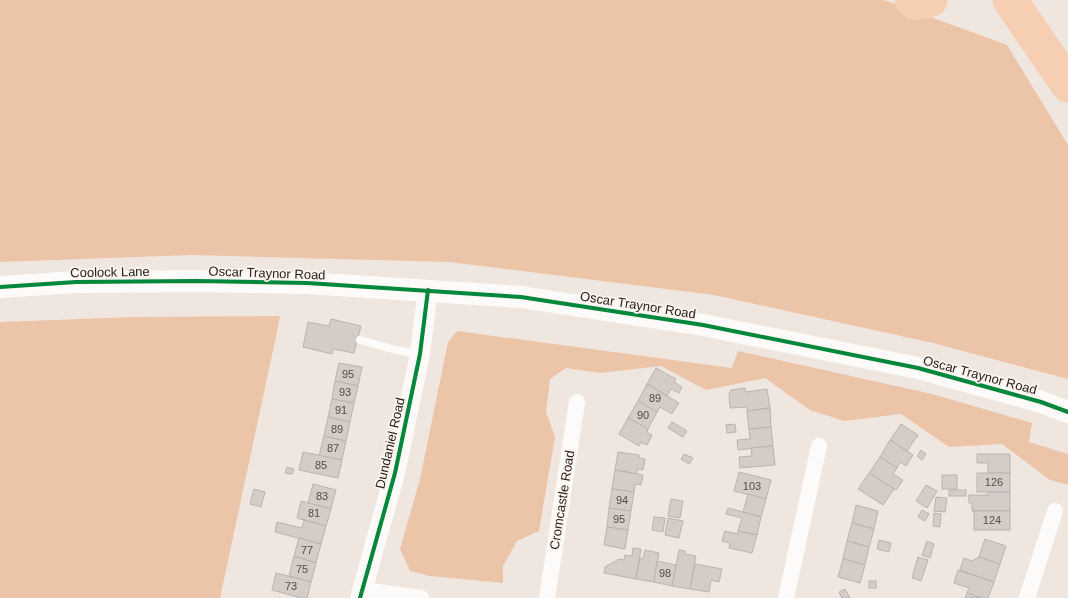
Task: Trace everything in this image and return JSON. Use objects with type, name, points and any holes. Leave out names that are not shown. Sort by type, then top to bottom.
[{"type":"main road","name":"Coolock Lane","points":[[0,287],[76,282],[196,281]]},
{"type":"main road","name":"Oscar Traynor Road","points":[[196,281],[308,283],[521,297],[703,325],[918,368],[1041,402],[1068,412]]},
{"type":"street","name":"Dundaniel Road","points":[[362,594],[395,473],[420,354],[428,290]]},
{"type":"street","name":"Cromcastle Road","points":[[547,598],[577,402]]},
{"type":"street","points":[[786,598],[819,446]]},
{"type":"street","points":[[1027,598],[1055,510]]},
{"type":"street","points":[[362,594],[421,598]]},
{"type":"lane","points":[[360,340],[396,350],[420,354]]},
{"type":"shaded area","points":[[0,0],[884,0],[1007,45],[1068,145],[1068,379],[933,343],[714,295],[449,262],[191,255],[0,262]]},
{"type":"shaded area","points":[[280,316],[220,598],[0,598],[0,322],[134,317]]},
{"type":"shaded area","points":[[457,331],[732,368],[738,351],[932,394],[1032,423],[1029,442],[1068,454],[1068,485],[1050,480],[1002,444],[949,447],[901,414],[844,421],[810,410],[765,378],[706,390],[661,366],[600,373],[566,368],[550,379],[546,412],[555,437],[539,531],[517,541],[503,566],[503,583],[430,576],[410,571],[400,549],[420,479],[448,342]]},
{"type":"building","points":[[331,319],[361,326],[354,353],[333,349],[332,354],[303,347],[308,322],[329,326]]},
{"type":"building","points":[[339,363],[362,367],[358,386],[335,381]]},
{"type":"building","points":[[656,368],[676,379],[674,382],[682,387],[679,393],[671,389],[667,396],[647,384]]},
{"type":"building","points":[[335,381],[358,386],[354,403],[332,399]]},
{"type":"building","points":[[647,384],[679,403],[672,414],[660,407],[657,412],[638,401]]},
{"type":"building","points":[[745,388],[746,392],[767,389],[770,408],[747,411],[747,407],[730,408],[729,394],[731,390]]},
{"type":"building","points":[[332,399],[354,403],[350,422],[328,417]]},
{"type":"building","points":[[638,401],[657,412],[648,429],[628,418]]},
{"type":"building","points":[[770,408],[771,427],[749,429],[747,411]]},
{"type":"building","points":[[328,417],[350,422],[346,441],[324,436]]},
{"type":"building","points":[[628,418],[648,429],[647,432],[652,435],[647,445],[641,442],[639,446],[619,434]]},
{"type":"building","points":[[672,422],[687,431],[683,437],[668,428]]},
{"type":"building","points":[[735,424],[736,432],[727,433],[726,425]]},
{"type":"building","points":[[901,424],[918,435],[907,451],[890,440]]},
{"type":"building","points":[[771,427],[773,446],[738,450],[737,440],[750,439],[749,429]]},
{"type":"building","points":[[324,436],[346,441],[342,460],[319,456]]},
{"type":"building","points":[[890,440],[913,455],[906,466],[900,462],[897,468],[880,457]]},
{"type":"building","points":[[773,446],[775,465],[740,468],[739,457],[752,456],[751,448]]},
{"type":"building","points":[[921,450],[926,454],[922,460],[917,456]]},
{"type":"building","points":[[303,452],[342,460],[338,478],[299,470]]},
{"type":"building","points":[[618,452],[639,455],[639,458],[645,459],[643,470],[637,469],[637,474],[615,470]]},
{"type":"building","points":[[684,454],[693,458],[689,464],[681,459]]},
{"type":"building","points":[[977,454],[1010,454],[1010,473],[988,473],[988,463],[977,463]]},
{"type":"building","points":[[880,457],[897,468],[893,474],[903,480],[896,490],[869,473]]},
{"type":"building","points":[[287,467],[294,469],[292,474],[285,473]]},
{"type":"building","points":[[615,470],[643,475],[641,485],[635,484],[634,492],[612,489]]},
{"type":"building","points":[[739,472],[771,480],[766,499],[734,491]]},
{"type":"building","points":[[869,473],[894,489],[883,505],[858,489]]},
{"type":"building","points":[[977,473],[1010,473],[1010,492],[977,492]]},
{"type":"building","points":[[942,475],[957,475],[957,489],[942,489]]},
{"type":"building","points":[[313,484],[336,490],[331,509],[308,503]]},
{"type":"building","points":[[926,485],[937,491],[927,508],[916,501]]},
{"type":"building","points":[[254,489],[265,492],[261,507],[250,504]]},
{"type":"building","points":[[612,489],[634,492],[631,511],[609,508]]},
{"type":"building","points":[[949,490],[966,490],[966,496],[949,496]]},
{"type":"building","points":[[988,492],[1010,492],[1010,511],[972,511],[972,503],[969,503],[969,495],[988,495]]},
{"type":"building","points":[[748,494],[766,499],[761,517],[743,512]]},
{"type":"building","points":[[936,497],[947,498],[945,512],[934,511]]},
{"type":"building","points":[[671,499],[683,501],[680,518],[668,516]]},
{"type":"building","points":[[301,501],[331,509],[326,526],[297,518]]},
{"type":"building","points":[[856,505],[878,511],[874,529],[852,523]]},
{"type":"building","points":[[609,508],[631,511],[628,530],[607,527]]},
{"type":"building","points":[[728,508],[761,517],[757,535],[738,531],[742,518],[726,514]]},
{"type":"building","points":[[922,510],[929,514],[925,521],[918,517]]},
{"type":"building","points":[[974,511],[1010,511],[1010,530],[974,530]]},
{"type":"building","points":[[934,513],[941,514],[940,527],[933,526]]},
{"type":"building","points":[[654,517],[665,518],[663,532],[652,530]]},
{"type":"building","points":[[668,518],[683,521],[679,538],[665,535]]},
{"type":"building","points":[[304,520],[326,526],[321,544],[275,532],[277,522],[302,528]]},
{"type":"building","points":[[852,523],[874,529],[869,547],[847,541]]},
{"type":"building","points":[[607,527],[628,530],[625,549],[604,545]]},
{"type":"building","points":[[725,531],[738,534],[738,531],[757,535],[752,553],[729,548],[730,543],[722,541]]},
{"type":"building","points":[[299,538],[321,544],[316,563],[294,556]]},
{"type":"building","points":[[985,539],[1006,546],[1000,564],[979,557]]},
{"type":"building","points":[[879,540],[891,543],[889,552],[877,549]]},
{"type":"building","points":[[847,541],[869,547],[865,565],[843,559]]},
{"type":"building","points":[[927,541],[934,544],[930,558],[922,555]]},
{"type":"building","points":[[633,548],[641,549],[636,579],[604,573],[605,567],[619,559],[624,560],[625,555],[632,556]]},
{"type":"building","points":[[645,550],[659,553],[654,582],[636,579],[640,558],[643,559]]},
{"type":"building","points":[[679,550],[685,551],[685,554],[696,556],[690,589],[672,586]]},
{"type":"building","points":[[294,556],[316,563],[311,582],[289,576]]},
{"type":"building","points":[[918,557],[928,560],[921,581],[912,578]]},
{"type":"building","points":[[979,557],[1000,564],[994,582],[960,570],[964,558],[972,561]]},
{"type":"building","points":[[843,559],[865,565],[860,583],[838,577]]},
{"type":"building","points":[[657,561],[676,565],[672,586],[654,582]]},
{"type":"building","points":[[695,564],[722,569],[719,582],[711,580],[709,592],[690,589]]},
{"type":"building","points":[[958,570],[994,582],[988,598],[982,598],[967,593],[969,588],[954,583]]},
{"type":"building","points":[[276,573],[311,582],[307,598],[301,598],[272,590]]},
{"type":"building","points":[[869,581],[876,581],[876,588],[869,588]]},
{"type":"building","points":[[845,589],[850,598],[842,598],[839,592]]},
{"type":"building","points":[[967,593],[982,598],[965,598]]},
{"type":"waterway","points":[[912,0],[915,3],[930,0]]},
{"type":"waterway","points":[[1010,0],[1068,85]]},
{"type":"cycle path","points":[[0,287],[76,282],[196,281],[307,283],[521,297],[703,325],[918,368],[1041,402],[1068,412]]},
{"type":"cycle path","points":[[360,598],[395,473],[420,354],[428,290]]}]
